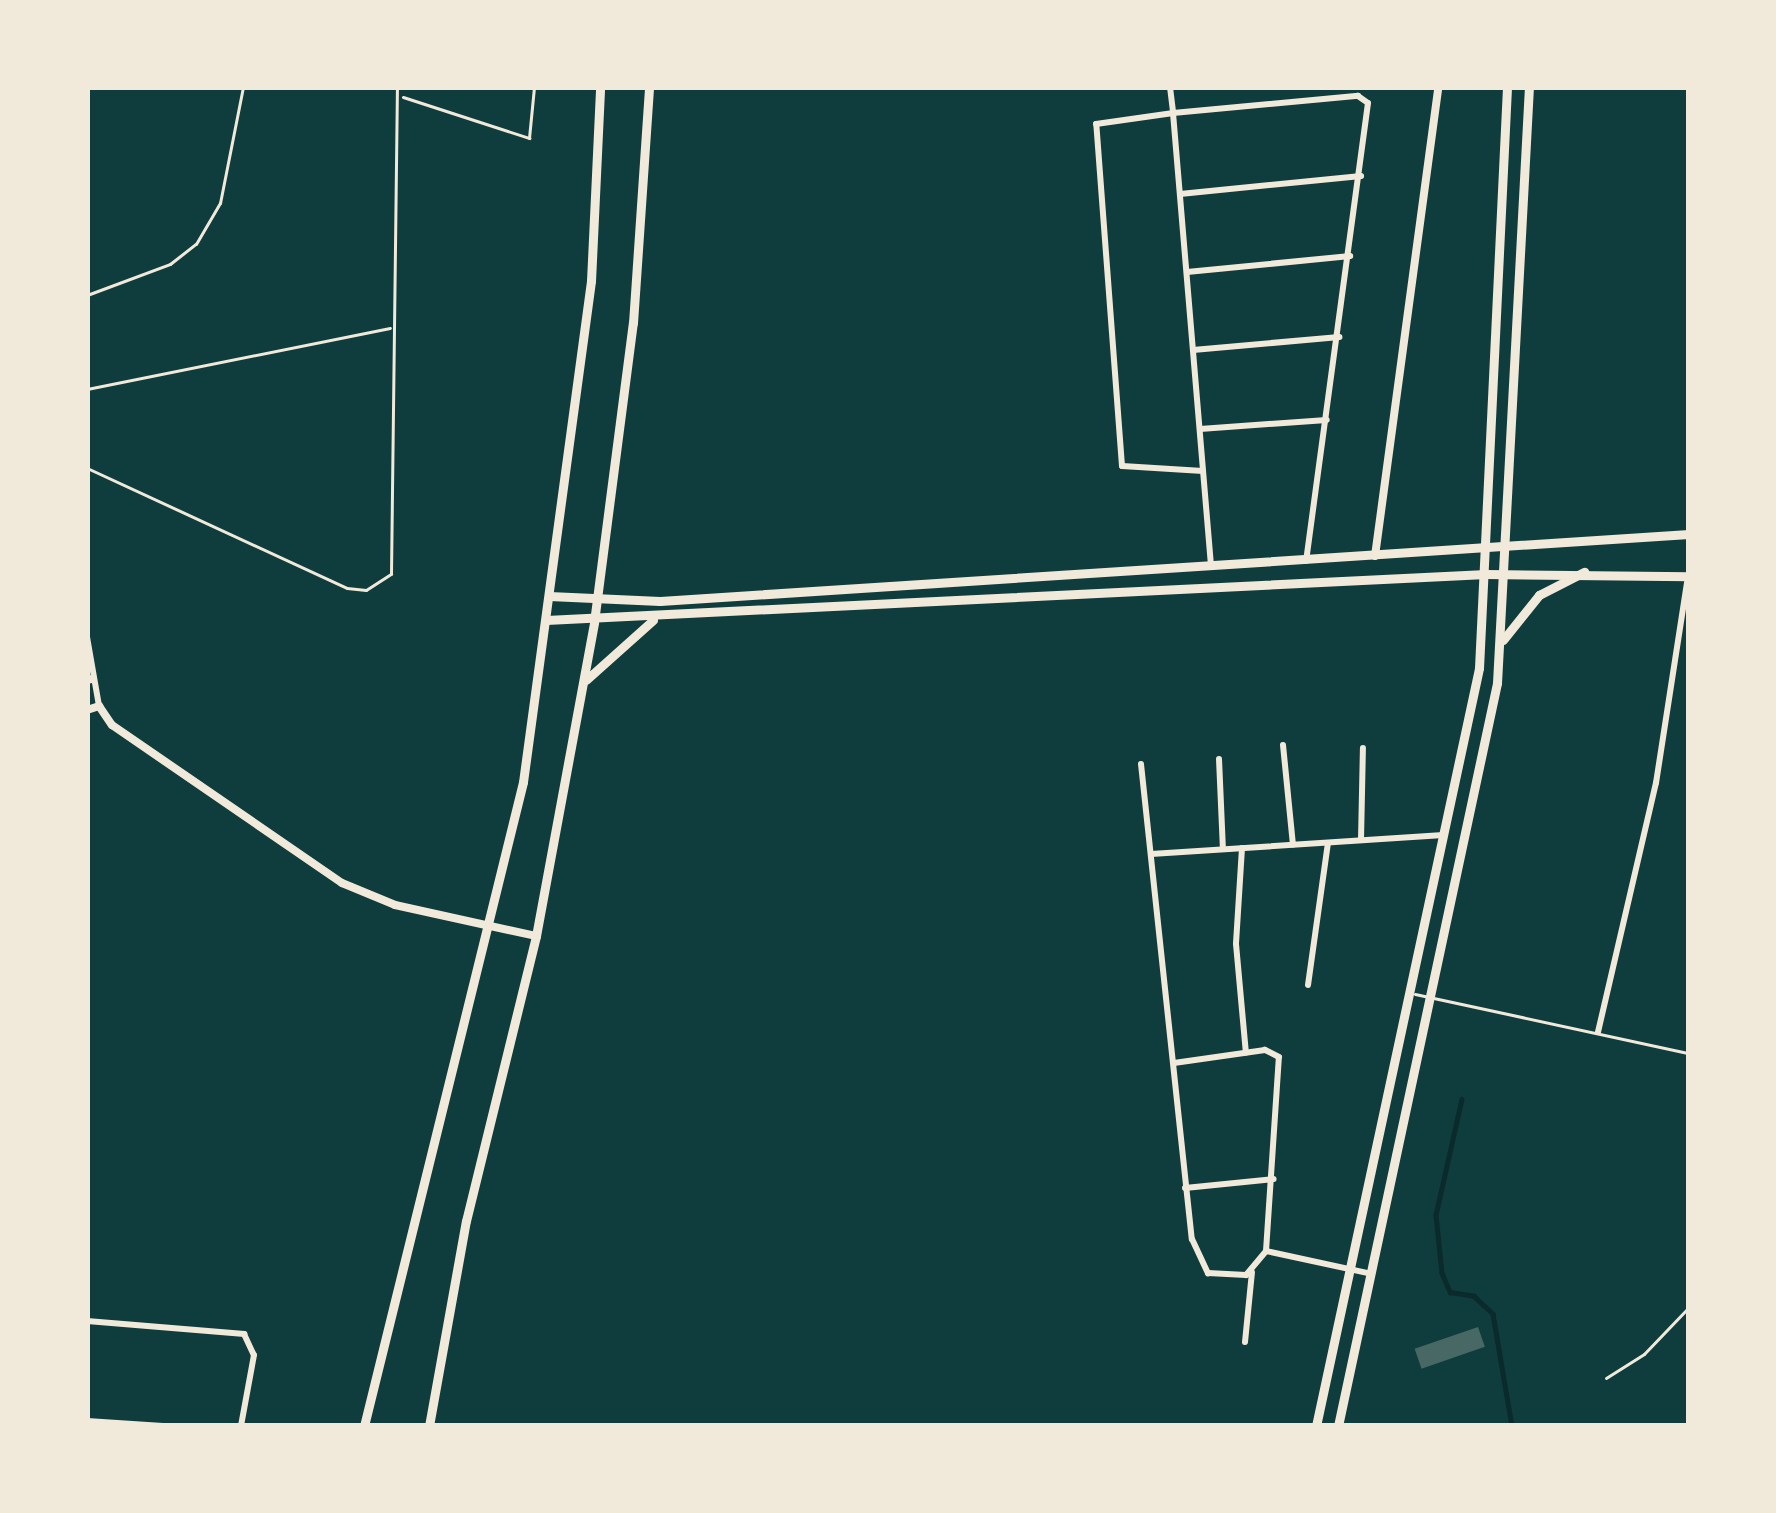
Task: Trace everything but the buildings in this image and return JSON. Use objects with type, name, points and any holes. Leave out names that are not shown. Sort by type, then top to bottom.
[{"type":"main road","points":[[364,1426],[493,927],[546,620],[590,281],[600,87]]},
{"type":"main road","points":[[429,1426],[466,1221],[536,936],[594,622],[635,301],[649,87]]},
{"type":"main road","points":[[1316,1426],[1477,686],[1508,87]]},
{"type":"main road","points":[[1338,1426],[1502,643],[1529,87]]},
{"type":"main road","points":[[549,596],[660,601],[1689,534]]},
{"type":"main road","points":[[1502,643],[1539,595],[1584,572]]},
{"type":"main road","points":[[546,620],[653,620],[1486,574],[1689,576]]},
{"type":"main road","points":[[583,684],[653,620]]},
{"type":"street","points":[[1170,87],[1211,565]]},
{"type":"street","points":[[1375,557],[1438,87]]},
{"type":"street","points":[[1203,471],[1122,466],[1093,134],[1096,124],[1358,96],[1371,120],[1306,561]]},
{"type":"street","points":[[1180,194],[1363,176]]},
{"type":"street","points":[[1186,272],[1351,256]]},
{"type":"street","points":[[1193,350],[1339,337]]},
{"type":"street","points":[[1200,429],[1327,420]]},
{"type":"street","points":[[1598,1032],[1656,783],[1689,576]]},
{"type":"street","points":[[87,637],[89,680],[112,725],[342,883],[395,905],[536,936]]},
{"type":"street","points":[[87,710],[99,706]]},
{"type":"street","points":[[1282,745],[1293,845]]},
{"type":"street","points":[[1361,841],[1363,748]]},
{"type":"street","points":[[1219,759],[1223,849]]},
{"type":"street","points":[[1141,764],[1185,1188],[1202,1268],[1220,1278],[1252,1272]]},
{"type":"street","points":[[1151,854],[1443,835]]},
{"type":"street","points":[[1308,986],[1328,843]]},
{"type":"street","points":[[1242,848],[1236,944],[1246,1053]]},
{"type":"street","points":[[1174,1063],[1271,1050],[1281,1060],[1266,1251],[1252,1272],[1245,1342]]},
{"type":"street","points":[[1185,1188],[1274,1179]]},
{"type":"street","points":[[1266,1251],[1372,1274]]},
{"type":"street","points":[[87,1321],[244,1334],[254,1355],[241,1426]]},
{"type":"street","points":[[87,1421],[163,1426]]},
{"type":"lane","points":[[1409,994],[1689,1053]]},
{"type":"lane","points":[[1606,1378],[1644,1354],[1689,1307]]},
{"type":"path","points":[[87,295],[170,264],[196,244],[220,203],[243,87]]},
{"type":"path","points":[[87,467],[347,588],[367,590],[392,574],[390,328],[402,97],[397,87]]},
{"type":"path","points":[[402,97],[530,139],[534,87]]},
{"type":"path","points":[[87,388],[390,328]]},
{"type":"waterway","points":[[1462,1099],[1436,1215],[1442,1273],[1450,1292],[1474,1296],[1493,1314],[1512,1426]]}]
